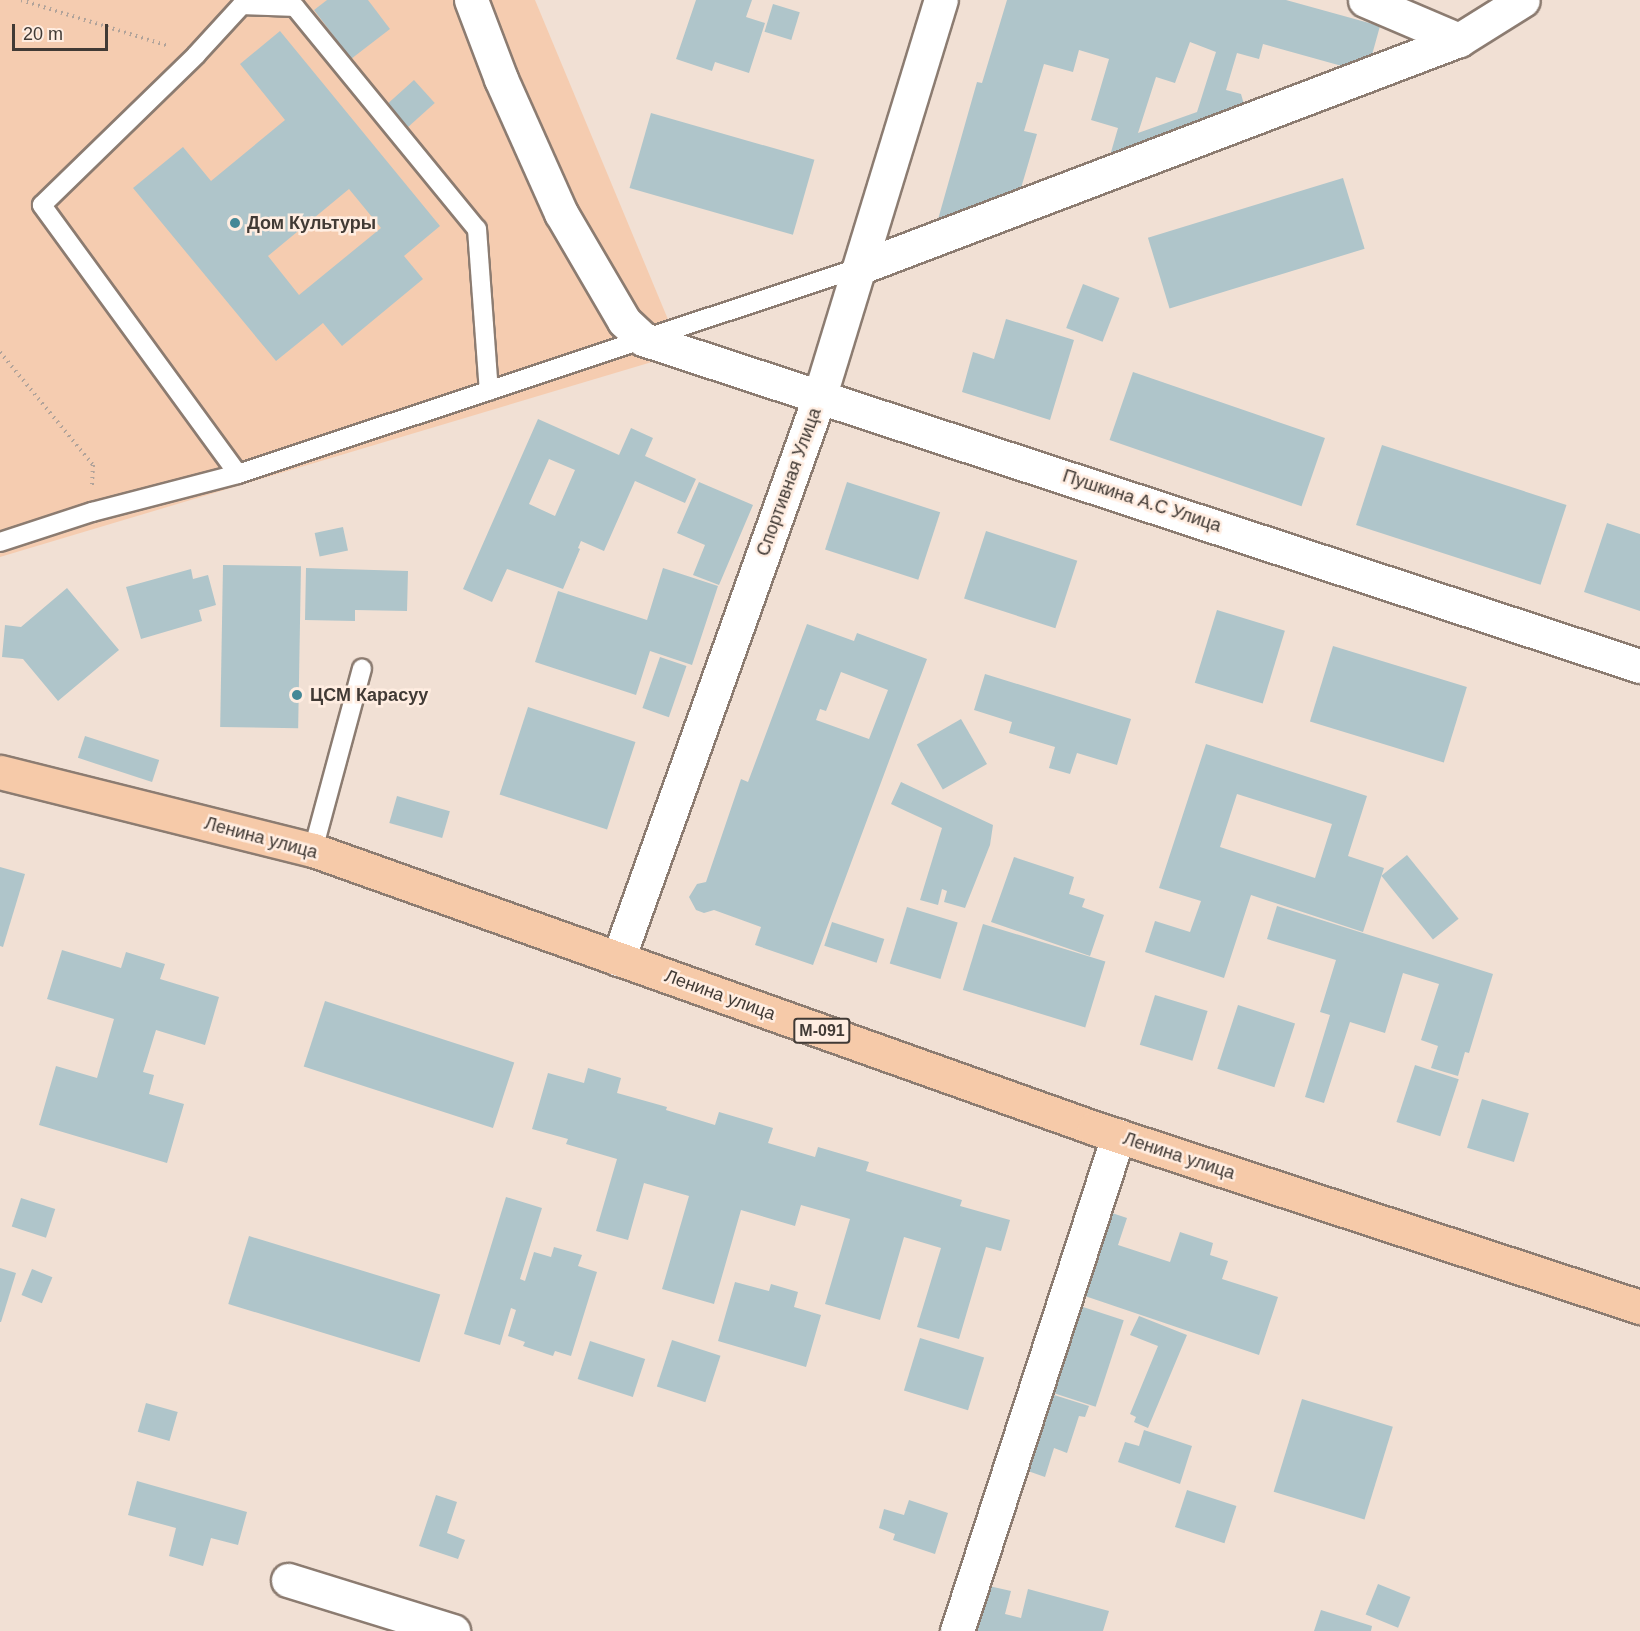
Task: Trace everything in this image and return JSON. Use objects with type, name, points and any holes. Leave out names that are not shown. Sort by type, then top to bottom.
[{"type":"main road","name":"Ленина улица","points":[[0,772],[313,850],[1118,1136],[1640,1307]]},
{"type":"street","points":[[471,0],[501,79],[561,213],[624,321],[644,339]]},
{"type":"street","name":"Спортивная Улица","points":[[618,959],[820,395],[941,0]]},
{"type":"street","points":[[1365,0],[1459,40]]},
{"type":"street","points":[[861,267],[1459,40],[1523,0]]},
{"type":"street","name":"Пушкина А.С Улица","points":[[644,339],[1640,666]]},
{"type":"street","points":[[957,1631],[1118,1136]]},
{"type":"street","points":[[288,1580],[453,1631]]},
{"type":"lane","points":[[238,474],[42,205],[196,55],[242,5],[295,7],[477,229],[489,391]]},
{"type":"lane","points":[[0,542],[92,512],[238,474],[861,267]]},
{"type":"lane","points":[[313,850],[362,668]]},
{"type":"path","points":[[21,0],[196,55]]},
{"type":"path","points":[[0,352],[93,465],[92,512]]},
{"type":"shaded area","points":[[0,0],[535,0],[682,353],[0,557]]},
{"type":"building","points":[[327,0],[368,0],[390,29],[351,59],[314,10]]},
{"type":"building","points":[[696,0],[752,0],[746,17],[765,23],[749,73],[715,62],[712,71],[676,59]]},
{"type":"building","points":[[1007,0],[1286,0],[1380,26],[1367,73],[1263,44],[1259,59],[1237,53],[1226,90],[1241,94],[1248,118],[1105,173],[1118,128],[1091,120],[1109,59],[1079,50],[1073,72],[1044,64],[1024,131],[1037,134],[1016,205],[933,237],[977,82],[982,83]],"holes":[[[1190,42],[1216,52],[1197,112],[1138,133],[1156,77],[1175,83]]]},
{"type":"building","points":[[773,4],[800,12],[791,40],[765,32]]},
{"type":"building","name":"Дом Культуры","points":[[280,31],[440,226],[404,256],[423,279],[342,346],[323,323],[276,361],[133,188],[183,147],[211,181],[285,120],[240,64]],"holes":[[[349,189],[381,228],[299,295],[268,256]]]},
{"type":"building","points":[[414,80],[435,103],[405,130],[384,107]]},
{"type":"building","points":[[651,113],[814,160],[793,235],[630,188]]},
{"type":"building","points":[[1343,178],[1365,249],[1170,308],[1148,238]]},
{"type":"building","points":[[1083,284],[1119,298],[1103,342],[1066,328]]},
{"type":"building","points":[[1006,319],[1074,340],[1050,420],[962,392],[973,352],[994,359]]},
{"type":"building","points":[[1133,372],[1325,438],[1301,506],[1110,440]]},
{"type":"building","points":[[538,419],[619,455],[631,428],[653,438],[645,456],[696,479],[685,503],[635,481],[604,551],[581,541],[578,548],[580,549],[563,589],[507,569],[492,602],[463,589]],"holes":[[[549,459],[575,470],[555,516],[529,504]]]},
{"type":"building","points":[[1382,445],[1567,505],[1541,585],[1356,525]]},
{"type":"building","points":[[699,482],[753,505],[719,585],[693,575],[705,545],[677,533]]},
{"type":"building","points":[[847,482],[940,512],[918,580],[825,550]]},
{"type":"building","points":[[1607,523],[1640,534],[1640,611],[1584,592]]},
{"type":"building","points":[[343,527],[348,550],[320,557],[315,533]]},
{"type":"building","points":[[986,531],[1077,561],[1055,628],[964,599]]},
{"type":"building","points":[[223,565],[301,566],[298,728],[220,727]]},
{"type":"building","points":[[306,568],[408,571],[407,611],[355,610],[355,621],[305,620]]},
{"type":"building","points":[[663,568],[718,586],[692,665],[650,651],[636,695],[535,662],[558,591],[647,620]]},
{"type":"building","points":[[191,569],[193,579],[208,575],[216,605],[199,610],[202,621],[141,639],[126,587]]},
{"type":"building","points":[[67,588],[119,650],[58,701],[23,659],[2,657],[5,625],[21,627]]},
{"type":"building","points":[[1217,610],[1285,631],[1263,703],[1195,683]]},
{"type":"building","points":[[807,624],[854,641],[857,633],[927,659],[813,965],[755,945],[761,927],[714,910],[704,913],[696,910],[689,897],[697,884],[706,882],[741,779],[748,782]],"holes":[[[841,672],[888,690],[869,739],[816,720],[820,709],[826,711]]]},
{"type":"building","points":[[1333,646],[1467,687],[1444,762],[1310,722]]},
{"type":"building","points":[[660,657],[686,666],[669,717],[642,708]]},
{"type":"building","points":[[985,674],[1131,719],[1117,765],[1077,753],[1070,774],[1049,768],[1055,747],[1009,733],[1012,722],[974,710]]},
{"type":"building","points":[[528,707],[635,742],[607,829],[500,794]]},
{"type":"building","points":[[961,719],[987,764],[943,790],[917,744]]},
{"type":"building","points":[[85,736],[159,760],[152,782],[78,758]]},
{"type":"building","points":[[1206,744],[1367,796],[1348,856],[1384,868],[1363,932],[1251,895],[1224,978],[1145,952],[1155,921],[1190,932],[1201,901],[1159,888]],"holes":[[[1237,794],[1332,824],[1315,878],[1220,847]]]},
{"type":"building","points":[[901,782],[993,825],[990,845],[965,908],[944,902],[947,891],[942,889],[938,905],[920,900],[942,828],[891,804]]},
{"type":"building","points":[[397,796],[450,811],[442,838],[389,823]]},
{"type":"building","points":[[1407,855],[1459,919],[1433,939],[1381,876]]},
{"type":"building","points":[[1014,857],[1074,877],[1069,894],[1085,899],[1082,907],[1104,915],[1090,956],[991,922]]},
{"type":"building","points":[[0,867],[25,874],[3,947],[0,946]]},
{"type":"building","points":[[1277,906],[1493,974],[1469,1053],[1465,1052],[1458,1076],[1431,1068],[1438,1046],[1421,1040],[1439,984],[1403,973],[1385,1033],[1350,1022],[1324,1103],[1305,1097],[1330,1015],[1320,1012],[1336,960],[1267,939]]},
{"type":"building","points":[[907,907],[958,922],[940,979],[890,963]]},
{"type":"building","points":[[832,922],[884,939],[877,963],[824,946]]},
{"type":"building","points":[[983,924],[1105,961],[1085,1027],[963,990]]},
{"type":"building","points":[[62,950],[121,968],[126,952],[165,964],[160,979],[219,997],[205,1045],[156,1030],[143,1072],[154,1075],[149,1094],[184,1104],[167,1163],[39,1125],[56,1066],[97,1078],[114,1019],[47,999]]},
{"type":"building","points":[[1155,995],[1208,1011],[1192,1061],[1140,1045]]},
{"type":"building","points":[[325,1001],[514,1062],[493,1128],[304,1067]]},
{"type":"building","points":[[1238,1005],[1295,1024],[1274,1087],[1217,1069]]},
{"type":"building","points":[[1415,1065],[1459,1079],[1440,1136],[1396,1122]]},
{"type":"building","points":[[588,1068],[621,1078],[617,1093],[667,1107],[666,1110],[715,1125],[719,1112],[773,1128],[768,1143],[815,1157],[818,1147],[869,1162],[866,1171],[962,1200],[960,1206],[1010,1220],[1001,1251],[986,1247],[959,1339],[917,1327],[941,1248],[904,1237],[880,1320],[825,1304],[850,1219],[801,1205],[795,1226],[741,1210],[714,1304],[662,1289],[689,1196],[644,1183],[628,1240],[596,1231],[617,1159],[566,1144],[568,1139],[532,1129],[548,1073],[584,1083]]},
{"type":"building","points":[[1482,1099],[1529,1113],[1514,1162],[1467,1148]]},
{"type":"building","points":[[506,1197],[542,1208],[520,1279],[525,1281],[534,1252],[551,1257],[554,1247],[582,1255],[578,1266],[597,1272],[571,1356],[555,1351],[553,1356],[523,1346],[525,1342],[508,1336],[516,1310],[511,1308],[500,1345],[464,1334]]},
{"type":"building","points":[[21,1198],[55,1209],[46,1238],[12,1227]]},
{"type":"building","points":[[1106,1211],[1127,1218],[1118,1245],[1170,1262],[1180,1232],[1213,1243],[1210,1255],[1228,1261],[1222,1279],[1278,1297],[1259,1355],[1079,1294]]},
{"type":"building","points":[[249,1236],[440,1294],[420,1362],[228,1304]]},
{"type":"building","points":[[0,1268],[16,1273],[1,1322],[0,1322]]},
{"type":"building","points":[[32,1269],[52,1277],[42,1303],[22,1295]]},
{"type":"building","points":[[735,1282],[769,1291],[771,1284],[798,1292],[794,1307],[821,1315],[806,1367],[718,1341]]},
{"type":"building","points":[[1080,1306],[1124,1320],[1096,1407],[1052,1393]]},
{"type":"building","points":[[1139,1316],[1187,1335],[1148,1428],[1134,1422],[1136,1417],[1130,1414],[1158,1346],[1130,1335]]},
{"type":"building","points":[[920,1338],[984,1358],[968,1410],[904,1391]]},
{"type":"building","points":[[672,1340],[721,1356],[705,1402],[657,1387]]},
{"type":"building","points":[[590,1341],[645,1359],[633,1397],[578,1379]]},
{"type":"building","points":[[1051,1394],[1089,1406],[1085,1417],[1079,1416],[1067,1453],[1054,1448],[1045,1477],[1025,1470]]},
{"type":"building","points":[[1302,1399],[1393,1427],[1364,1520],[1274,1492]]},
{"type":"building","points":[[146,1403],[178,1412],[169,1441],[138,1432]]},
{"type":"building","points":[[1144,1430],[1192,1446],[1180,1484],[1118,1462],[1125,1442],[1139,1446]]},
{"type":"building","points":[[137,1481],[247,1512],[238,1545],[211,1538],[203,1566],[169,1556],[176,1528],[128,1515]]},
{"type":"building","points":[[1187,1490],[1236,1506],[1224,1543],[1175,1527]]},
{"type":"building","points":[[436,1495],[457,1502],[447,1533],[465,1540],[458,1559],[419,1546]]},
{"type":"building","points":[[909,1500],[948,1513],[935,1554],[893,1540],[895,1534],[879,1528],[884,1509],[904,1515]]},
{"type":"building","points":[[1378,1584],[1410,1597],[1398,1628],[1366,1615]]},
{"type":"building","points":[[989,1586],[1011,1591],[1005,1614],[1021,1618],[1028,1589],[1109,1611],[1103,1631],[977,1631]]},
{"type":"building","points":[[1321,1610],[1372,1626],[1371,1631],[1314,1631]]},
{"type":"place","name":"Дом Культуры","points":[[235,223]]},
{"type":"place","name":"ЦСМ Карасуу","points":[[297,695]]}]
